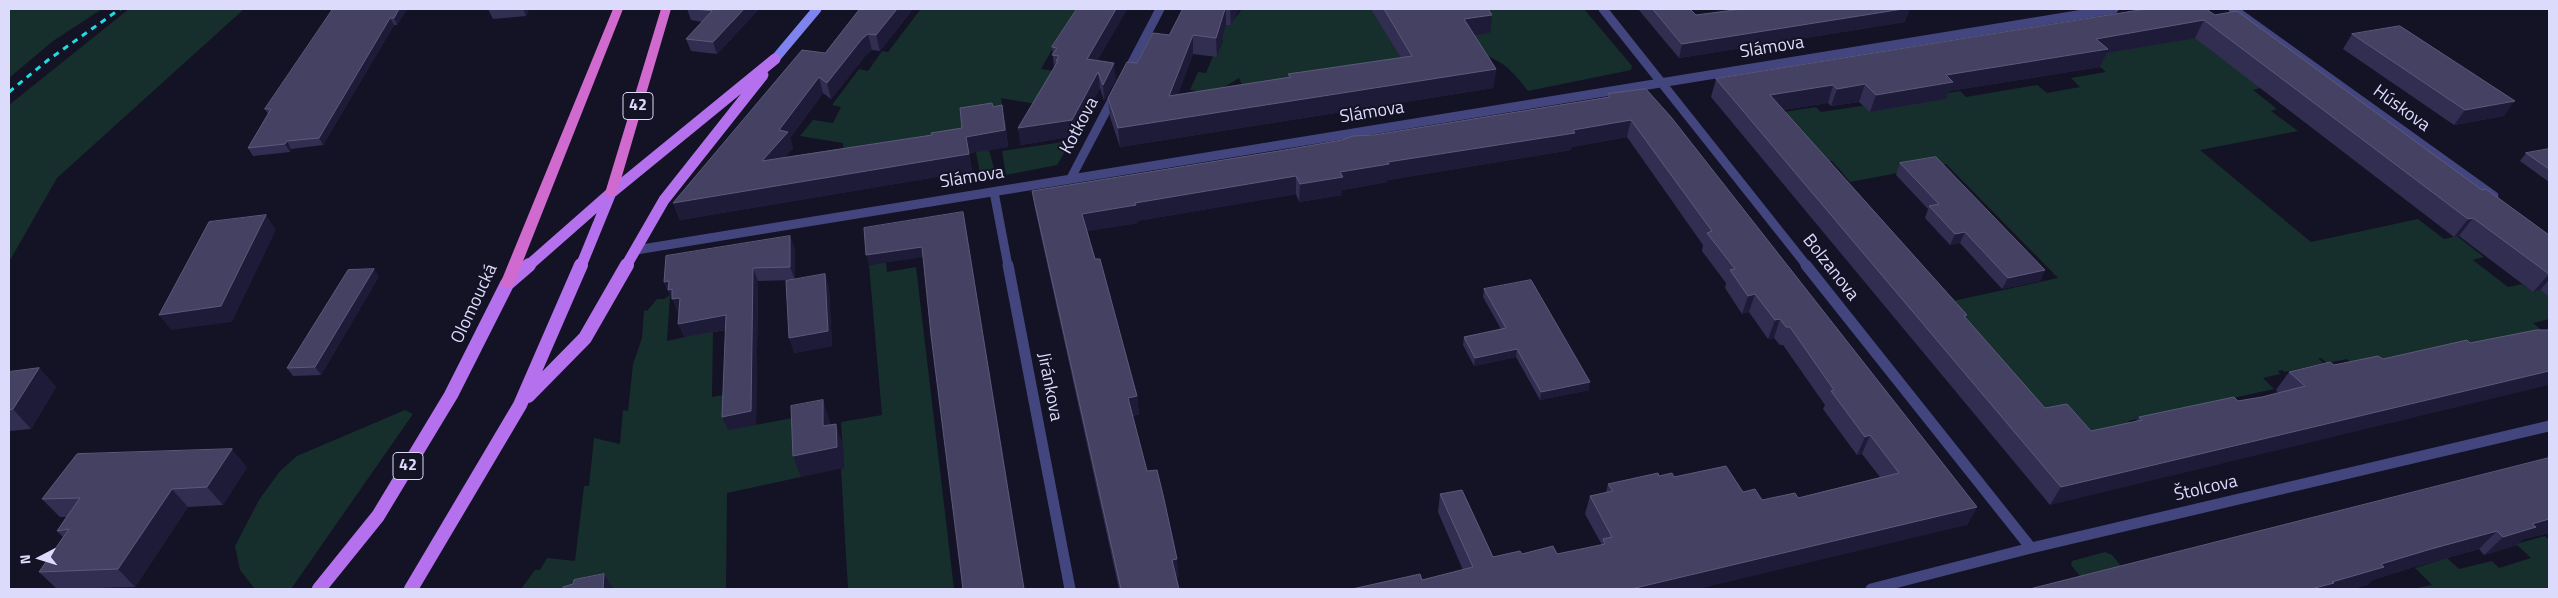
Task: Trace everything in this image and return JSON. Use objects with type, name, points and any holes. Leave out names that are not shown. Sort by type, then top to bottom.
[{"type":"highway","name":"Olomoucká","points":[[507,284],[618,9]]},
{"type":"highway","name":"42","points":[[611,192],[666,9]]},
{"type":"main road","points":[[520,405],[585,338],[664,200],[775,59],[817,9]]},
{"type":"main road","points":[[507,284],[611,192],[775,59]]},
{"type":"main road","name":"42","points":[[411,589],[520,405],[549,342],[611,192]]},
{"type":"main road","name":"Olomoucká","points":[[319,589],[378,516],[451,395],[507,284]]},
{"type":"street","name":"Kotkova","points":[[1071,178],[1160,9]]},
{"type":"street","name":"Bolzanova","points":[[1603,9],[1663,82],[2031,548]]},
{"type":"street","name":"Slámova","points":[[636,250],[2114,9]]},
{"type":"street","name":"Húskova","points":[[2233,9],[2501,201]]},
{"type":"street","name":"Jiránkova","points":[[994,192],[1070,589]]},
{"type":"street","name":"Štolcova","points":[[1871,589],[2031,548],[2549,426]]},
{"type":"green space","points":[[9,9],[102,9],[53,41],[9,78]]},
{"type":"green space","points":[[129,9],[244,9],[57,178],[9,262],[9,105]]},
{"type":"green space","points":[[1080,9],[1060,36],[1041,69],[1061,72],[1036,104],[1001,98],[1003,112],[964,133],[844,161],[843,143],[800,136],[813,120],[833,123],[841,107],[832,105],[859,69],[868,71],[882,51],[888,52],[920,10]]},
{"type":"green space","points":[[1242,9],[1372,9],[1408,70],[1246,94],[1239,78],[1214,93],[1190,90],[1198,72],[1206,73],[1213,56],[1217,56],[1223,40],[1216,39],[1223,24],[1233,21]]},
{"type":"green space","points":[[1474,9],[1584,9],[1632,66],[1631,70],[1528,91],[1507,67],[1490,57],[1462,48],[1452,39]]},
{"type":"green space","points":[[2208,36],[2261,88],[2253,90],[2277,109],[2271,111],[2298,131],[2200,150],[2311,242],[2418,219],[2444,239],[2457,236],[2484,257],[2473,260],[2508,287],[2522,284],[2533,292],[2540,290],[2549,297],[2549,319],[2533,323],[2549,336],[2368,378],[2347,359],[2327,363],[2318,358],[2323,363],[2285,372],[2282,370],[2278,371],[2280,374],[2263,378],[2274,389],[2128,421],[2131,424],[2069,438],[1944,303],[2058,278],[1946,164],[1850,182],[1832,161],[1818,163],[1784,112],[1816,107],[1821,112],[1960,91],[1966,97],[2037,85],[2047,93],[2080,87],[2071,78],[2106,72],[2087,56]]},
{"type":"green space","points":[[1063,142],[1070,143],[1057,165],[1006,175],[1002,151]]},
{"type":"green space","points":[[989,150],[996,176],[981,179],[976,152]]},
{"type":"green space","points":[[886,262],[887,272],[916,267],[954,589],[848,589],[841,469],[844,468],[841,422],[882,415],[869,265]]},
{"type":"green space","points":[[670,295],[667,341],[713,331],[712,397],[729,394],[728,430],[798,417],[801,477],[727,493],[726,589],[521,589],[535,570],[540,570],[547,558],[575,561],[584,486],[589,486],[594,438],[620,444],[623,410],[628,411],[633,364],[642,338],[644,310],[647,311],[657,299],[664,299]]},
{"type":"green space","points":[[405,410],[413,414],[291,589],[255,589],[240,570],[235,546],[259,500],[280,471],[297,456]]},
{"type":"green space","points":[[2545,536],[2549,540],[2549,589],[2411,589],[2432,585],[2415,568],[2447,558],[2459,569],[2492,561],[2499,568],[2531,558],[2516,544]]},
{"type":"green space","points":[[2105,552],[2112,555],[2121,566],[2121,569],[2085,578],[2080,576],[2071,565],[2072,561]]},
{"type":"building","points":[[333,9],[399,9],[394,18],[390,18],[319,138],[248,148],[271,109],[265,109]]},
{"type":"building","points":[[693,9],[744,9],[713,42],[686,39],[712,11]]},
{"type":"building","points":[[860,9],[897,9],[876,35],[868,34],[862,39],[827,83],[819,77],[779,130],[788,132],[762,161],[932,135],[931,133],[962,128],[960,108],[992,103],[993,107],[1002,105],[1005,130],[966,137],[969,154],[673,203],[802,50],[825,53]]},
{"type":"building","points":[[1077,9],[1116,9],[1087,59],[1114,63],[1103,85],[1098,72],[1072,120],[1018,128],[1058,61],[1056,61],[1059,56],[1052,55],[1057,48],[1052,47]]},
{"type":"building","points":[[1183,9],[1225,9],[1216,38],[1193,35],[1169,96],[1291,77],[1288,74],[1412,56],[1384,9],[1488,9],[1492,15],[1464,19],[1496,69],[1118,128],[1108,98],[1127,62],[1137,63],[1153,33],[1169,35]]},
{"type":"building","points":[[1653,9],[1690,9],[1696,15],[1742,9],[1903,9],[1682,44]]},
{"type":"building","points":[[2146,9],[2206,9],[2215,15],[2237,11],[2482,190],[2486,189],[2549,235],[2549,274],[2473,218],[2468,219],[2204,20],[2096,39],[2108,49],[1946,75],[1953,82],[1876,95],[1865,84],[1837,89],[1833,85],[1770,95],[1967,315],[1964,316],[2045,408],[2067,404],[2091,431],[2142,420],[2139,417],[2234,397],[2238,401],[2305,386],[2289,372],[2330,362],[2334,365],[2378,356],[2383,359],[2467,340],[2470,343],[2536,330],[2549,330],[2549,371],[2061,487],[1716,79]]},
{"type":"building","points":[[2400,26],[2515,101],[2465,110],[2352,34]]},
{"type":"building","points":[[1646,89],[1671,117],[1977,507],[1631,589],[1352,589],[1420,574],[1422,580],[1473,567],[1440,494],[1462,490],[1493,557],[1520,551],[1522,554],[1553,546],[1557,554],[1605,544],[1603,539],[1612,537],[1590,496],[1613,491],[1608,484],[1658,473],[1659,476],[1672,473],[1674,477],[1726,466],[1743,492],[1755,489],[1762,500],[1795,493],[1798,498],[1899,473],[1870,435],[1865,437],[1831,391],[1834,390],[1790,327],[1786,327],[1780,319],[1775,320],[1755,294],[1748,296],[1730,270],[1735,269],[1707,233],[1712,231],[1631,120],[1573,130],[1575,133],[1388,162],[1389,164],[1340,172],[1343,177],[1300,184],[1296,176],[1135,203],[1136,205],[1082,214],[1095,259],[1100,259],[1137,396],[1128,398],[1147,471],[1157,470],[1177,559],[1172,560],[1179,589],[1121,589],[1032,191],[1285,150],[1342,140],[1353,136],[1374,135],[1610,97],[1608,94]]},
{"type":"building","points":[[2549,149],[2549,169],[2526,153]]},
{"type":"building","points":[[1936,157],[2045,270],[2008,278],[1965,232],[1955,234],[1929,206],[1939,204],[1900,163]]},
{"type":"building","points":[[963,212],[1024,589],[963,589],[931,335],[922,247],[866,255],[864,228]]},
{"type":"building","points":[[266,215],[221,306],[159,315],[209,222]]},
{"type":"building","points":[[790,236],[790,267],[753,268],[751,411],[722,417],[726,315],[678,324],[680,298],[672,299],[672,289],[668,290],[669,281],[664,282],[666,256]]},
{"type":"building","points":[[374,269],[315,367],[287,368],[348,270]]},
{"type":"building","points":[[825,274],[828,331],[789,338],[786,281]]},
{"type":"building","points":[[1531,280],[1590,382],[1541,392],[1517,349],[1475,358],[1464,337],[1506,328],[1484,289]]},
{"type":"building","points":[[39,368],[13,409],[9,410],[9,372]]},
{"type":"building","points":[[823,400],[823,426],[836,424],[837,447],[793,456],[791,406]]},
{"type":"building","points":[[232,449],[207,487],[172,489],[118,569],[39,572],[69,529],[57,531],[80,498],[42,499],[77,454]]},
{"type":"building","points":[[2549,458],[2549,519],[2532,524],[2536,527],[2503,537],[2497,531],[2431,549],[2381,564],[2384,567],[2311,589],[2030,589]]},
{"type":"building","points":[[604,574],[603,589],[563,589],[563,587],[573,584],[574,580]]},
{"type":"railway","points":[[9,92],[48,60],[120,9]]}]
